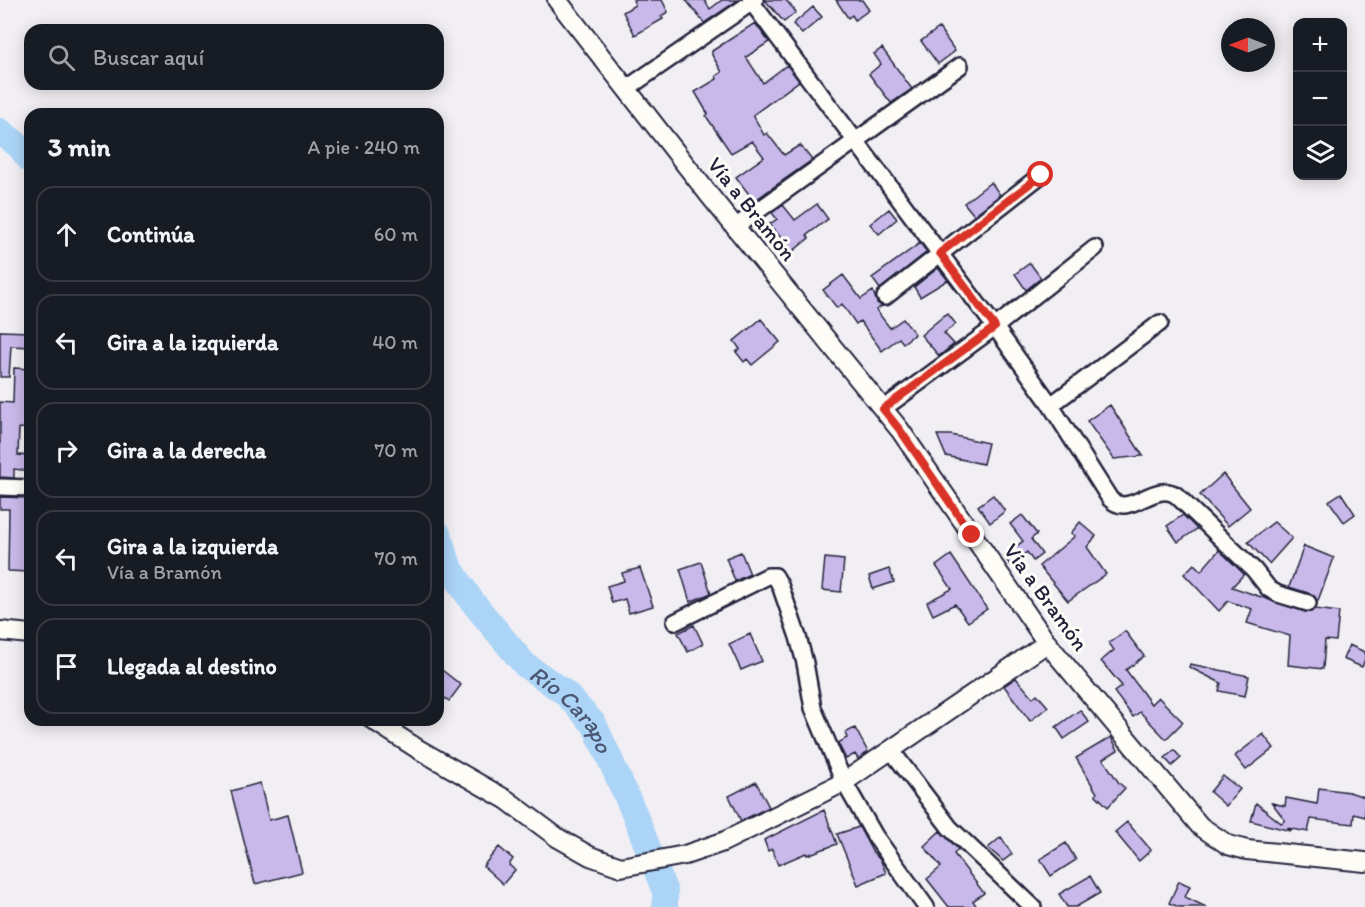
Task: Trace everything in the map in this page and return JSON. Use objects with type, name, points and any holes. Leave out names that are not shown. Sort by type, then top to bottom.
[{"type":"street","name":"Vía a Bramón","points":[[556,0],[735,227],[900,430],[1047,643],[1200,826],[1228,845],[1247,850],[1365,862]]},
{"type":"street","points":[[626,89],[753,1],[995,327],[1051,405],[1114,502],[1125,506],[1160,491],[1170,491],[1254,570],[1269,589],[1308,603]]},
{"type":"street","points":[[735,227],[960,66]]},
{"type":"street","points":[[885,297],[1041,175]]},
{"type":"street","points":[[883,409],[995,327],[1095,248]]},
{"type":"street","points":[[1051,405],[1160,323]]},
{"type":"street","points":[[0,487],[24,488]]},
{"type":"street","points":[[675,622],[768,576],[775,576],[798,637],[813,708],[844,782],[875,836],[926,907]]},
{"type":"street","points":[[0,631],[24,633]]},
{"type":"street","points":[[382,726],[507,801],[558,838],[590,856],[621,867],[685,855],[723,842],[844,782],[1047,643]]},
{"type":"street","points":[[891,750],[950,828],[1033,907]]},
{"type":"building","points":[[633,0],[662,0],[668,12],[661,16],[663,19],[635,35],[623,12],[635,5]]},
{"type":"building","points":[[686,0],[704,0],[710,9],[722,0],[738,0],[704,23]]},
{"type":"building","points":[[765,0],[786,0],[796,12],[784,22]]},
{"type":"building","points":[[836,0],[862,0],[869,10],[855,20],[852,15],[848,18]]},
{"type":"building","points":[[813,7],[822,17],[802,34],[793,24]]},
{"type":"building","points":[[755,23],[769,42],[746,57],[763,83],[787,65],[799,81],[753,115],[764,135],[767,133],[784,155],[800,145],[812,160],[754,201],[736,177],[764,157],[752,141],[731,153],[706,116],[708,114],[695,92],[717,79],[716,76],[722,72],[712,51]]},
{"type":"building","points":[[939,28],[955,51],[938,64],[921,41]]},
{"type":"building","points":[[882,48],[912,89],[891,103],[869,74],[881,64],[874,54]]},
{"type":"building","points":[[991,182],[1000,195],[974,215],[964,203]]},
{"type":"building","points":[[817,204],[828,219],[807,235],[809,238],[792,252],[770,224],[777,219],[772,213],[783,205],[795,220]]},
{"type":"building","points":[[889,209],[897,219],[879,234],[870,224]]},
{"type":"building","points":[[920,243],[927,252],[880,289],[872,278]]},
{"type":"building","points":[[1030,263],[1041,278],[1026,290],[1015,274]]},
{"type":"building","points":[[938,268],[948,280],[920,297],[914,287]]},
{"type":"building","points":[[843,275],[861,299],[873,291],[877,303],[882,306],[876,310],[890,328],[903,319],[915,334],[903,343],[899,338],[882,351],[860,321],[856,324],[842,304],[837,308],[823,290]]},
{"type":"building","points":[[947,313],[956,324],[944,333],[954,344],[939,356],[921,335]]},
{"type":"building","points":[[761,319],[780,342],[752,365],[747,359],[744,362],[736,352],[740,349],[734,341]]},
{"type":"building","points":[[0,331],[24,332],[24,347],[11,346],[9,377],[0,377]]},
{"type":"building","points":[[14,368],[24,369],[24,428],[19,428],[18,455],[24,456],[24,470],[14,469],[14,478],[0,477],[0,402],[13,403]]},
{"type":"building","points":[[1110,405],[1143,456],[1114,459],[1087,421]]},
{"type":"building","points":[[937,435],[951,435],[988,443],[983,464],[946,456]]},
{"type":"building","points":[[1223,474],[1250,508],[1228,526],[1200,495]]},
{"type":"building","points":[[1341,493],[1355,514],[1344,522],[1329,501]]},
{"type":"building","points":[[993,495],[1005,511],[990,523],[978,506]]},
{"type":"building","points":[[0,497],[24,498],[24,572],[8,571],[9,509],[0,509]]},
{"type":"building","points":[[1022,515],[1037,534],[1031,539],[1042,554],[1033,561],[1027,552],[1010,565],[1004,556],[1023,541],[1010,524]]},
{"type":"building","points":[[1183,515],[1197,529],[1178,542],[1167,526]]},
{"type":"building","points":[[1080,522],[1096,536],[1087,547],[1106,574],[1068,601],[1039,566],[1075,536],[1071,533]]},
{"type":"building","points":[[1274,522],[1292,538],[1269,564],[1248,542]]},
{"type":"building","points":[[1304,546],[1334,558],[1317,603],[1311,594],[1289,587]]},
{"type":"building","points":[[1219,550],[1244,574],[1232,587],[1305,612],[1315,609],[1339,612],[1336,641],[1325,640],[1323,669],[1288,665],[1290,636],[1247,623],[1252,609],[1228,601],[1219,611],[1184,574],[1194,564],[1201,571]]},
{"type":"building","points":[[741,552],[750,574],[735,581],[726,558]]},
{"type":"building","points":[[951,555],[987,609],[968,622],[955,604],[933,615],[927,602],[952,589],[936,566]]},
{"type":"building","points":[[825,558],[844,560],[841,592],[822,590]]},
{"type":"building","points":[[701,562],[711,593],[690,602],[680,569]]},
{"type":"building","points":[[640,568],[653,606],[629,613],[625,599],[612,603],[607,586],[624,581],[622,573]]},
{"type":"building","points":[[889,569],[894,582],[873,589],[869,576]]},
{"type":"building","points":[[694,625],[703,644],[688,652],[678,633]]},
{"type":"building","points":[[1125,631],[1144,656],[1126,670],[1151,704],[1158,697],[1183,722],[1166,739],[1140,712],[1133,717],[1114,692],[1122,686],[1101,661],[1114,650],[1109,643]]},
{"type":"building","points":[[750,634],[762,661],[741,670],[729,644]]},
{"type":"building","points":[[1349,645],[1365,652],[1362,667],[1343,659]]},
{"type":"building","points":[[1190,664],[1249,676],[1245,696],[1219,691],[1221,683],[1189,667]]},
{"type":"building","points":[[444,672],[461,685],[449,701],[444,697]]},
{"type":"building","points":[[1016,678],[1033,698],[1037,694],[1048,707],[1030,721],[1004,686]]},
{"type":"building","points":[[1080,710],[1089,722],[1064,739],[1056,727]]},
{"type":"building","points":[[855,728],[868,752],[858,759],[855,754],[846,759],[838,743],[847,738],[845,733]]},
{"type":"building","points":[[1263,734],[1274,748],[1246,770],[1235,756]]},
{"type":"building","points":[[1111,737],[1118,750],[1103,759],[1125,788],[1108,807],[1096,795],[1097,793],[1076,758]]},
{"type":"building","points":[[1174,750],[1181,758],[1172,766],[1165,758]]},
{"type":"building","points":[[1223,776],[1240,789],[1226,806],[1210,792]]},
{"type":"building","points":[[756,782],[769,807],[741,821],[729,796]]},
{"type":"building","points":[[260,783],[269,820],[288,815],[302,872],[255,884],[231,791]]},
{"type":"building","points":[[1319,788],[1349,792],[1365,797],[1365,817],[1354,814],[1353,824],[1311,819],[1308,832],[1287,828],[1291,831],[1251,821],[1256,803],[1281,823],[1285,820],[1272,803],[1285,806],[1286,798],[1317,804]]},
{"type":"building","points":[[824,810],[837,844],[807,855],[806,853],[778,865],[772,849],[768,851],[764,840]]},
{"type":"building","points":[[1127,822],[1151,850],[1139,861],[1115,832]]},
{"type":"building","points":[[859,827],[886,873],[858,885],[837,834]]},
{"type":"building","points":[[940,831],[958,849],[954,854],[984,893],[973,901],[977,907],[949,907],[927,879],[941,867],[924,846]]},
{"type":"building","points":[[1001,837],[1012,854],[1003,861],[988,848]]},
{"type":"building","points":[[1066,843],[1076,860],[1051,876],[1040,859]]},
{"type":"building","points":[[499,847],[513,859],[509,865],[515,870],[503,884],[483,866]]},
{"type":"building","points":[[1090,876],[1100,893],[1076,907],[1067,907],[1059,894]]},
{"type":"building","points":[[1179,881],[1190,886],[1185,897],[1206,907],[1179,907],[1169,903]]},
{"type":"waterway","name":"Río Carapo","points":[[0,131],[24,152]]},
{"type":"waterway","name":"Río Carapo","points":[[444,551],[449,566],[471,600],[525,665],[564,692],[594,724],[635,815],[665,892],[665,907]]},
{"type":"route","points":[[972,535],[883,409],[995,327],[940,253],[1041,175]]}]
